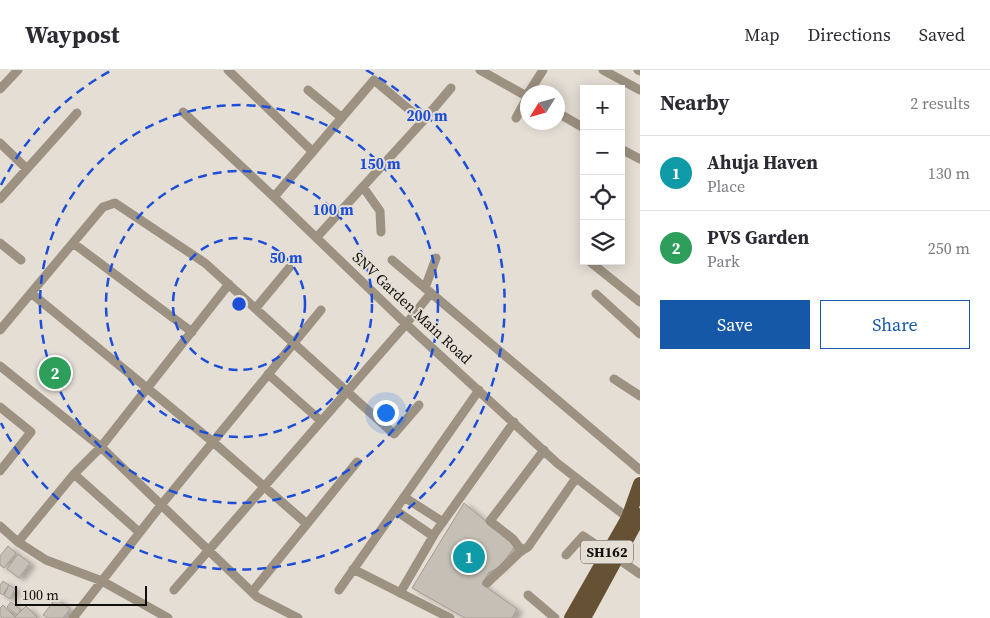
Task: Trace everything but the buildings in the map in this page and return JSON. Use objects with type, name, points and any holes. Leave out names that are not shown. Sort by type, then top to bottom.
[{"type":"main road","name":"SH162","points":[[571,618],[587,613],[612,555],[636,521],[640,484]]},
{"type":"street","points":[[0,89],[18,70]]},
{"type":"street","points":[[228,70],[313,152]]},
{"type":"street","points":[[480,70],[520,92]]},
{"type":"street","points":[[534,85],[543,70]]},
{"type":"street","points":[[604,70],[640,90]]},
{"type":"street","points":[[274,197],[374,80],[423,120]]},
{"type":"street","points":[[317,237],[452,88]]},
{"type":"street","points":[[308,90],[342,118]]},
{"type":"street","points":[[516,118],[520,110]]},
{"type":"street","points":[[0,199],[76,112]]},
{"type":"street","name":"SNV Garden Main Road","points":[[183,112],[317,237],[406,324],[544,450],[576,478],[636,521]]},
{"type":"street","points":[[565,117],[580,126]]},
{"type":"street","points":[[0,144],[27,169]]},
{"type":"street","points":[[625,151],[640,159]]},
{"type":"street","points":[[363,187],[380,211],[381,232]]},
{"type":"street","points":[[0,330],[104,207],[116,203],[205,263],[394,434],[419,405]]},
{"type":"street","points":[[73,242],[192,332]]},
{"type":"street","points":[[0,243],[21,260]]},
{"type":"street","points":[[174,590],[406,324],[428,291],[436,258]]},
{"type":"street","points":[[392,260],[640,470]]},
{"type":"street","points":[[594,265],[640,302]]},
{"type":"street","points":[[256,308],[289,268]]},
{"type":"street","points":[[18,542],[74,474],[101,447],[229,284]]},
{"type":"street","points":[[31,293],[148,387],[308,524]]},
{"type":"street","points":[[596,294],[640,334]]},
{"type":"street","points":[[73,618],[139,532],[321,310]]},
{"type":"street","points":[[0,366],[101,447],[257,597],[298,618]]},
{"type":"street","points":[[268,374],[321,420]]},
{"type":"street","points":[[614,379],[640,396]]},
{"type":"street","points":[[339,590],[480,390]]},
{"type":"street","points":[[0,407],[31,432],[0,470]]},
{"type":"street","points":[[400,593],[433,536],[514,422]]},
{"type":"street","points":[[522,551],[513,539],[490,521],[544,450]]},
{"type":"street","points":[[252,592],[357,462]]},
{"type":"street","points":[[74,474],[139,532]]},
{"type":"street","points":[[487,583],[528,547],[576,478]]},
{"type":"street","points":[[404,497],[443,522]]},
{"type":"street","points":[[395,510],[433,536]]},
{"type":"street","points":[[0,526],[18,542],[46,560],[102,581],[162,617]]},
{"type":"street","points":[[566,556],[582,536],[640,574]]},
{"type":"street","points":[[353,569],[450,618]]},
{"type":"street","points":[[528,595],[555,618]]},
{"type":"place","name":"PVS Garden","points":[[55,373]]},
{"type":"place","name":"Ahuja Haven","points":[[469,557]]}]
